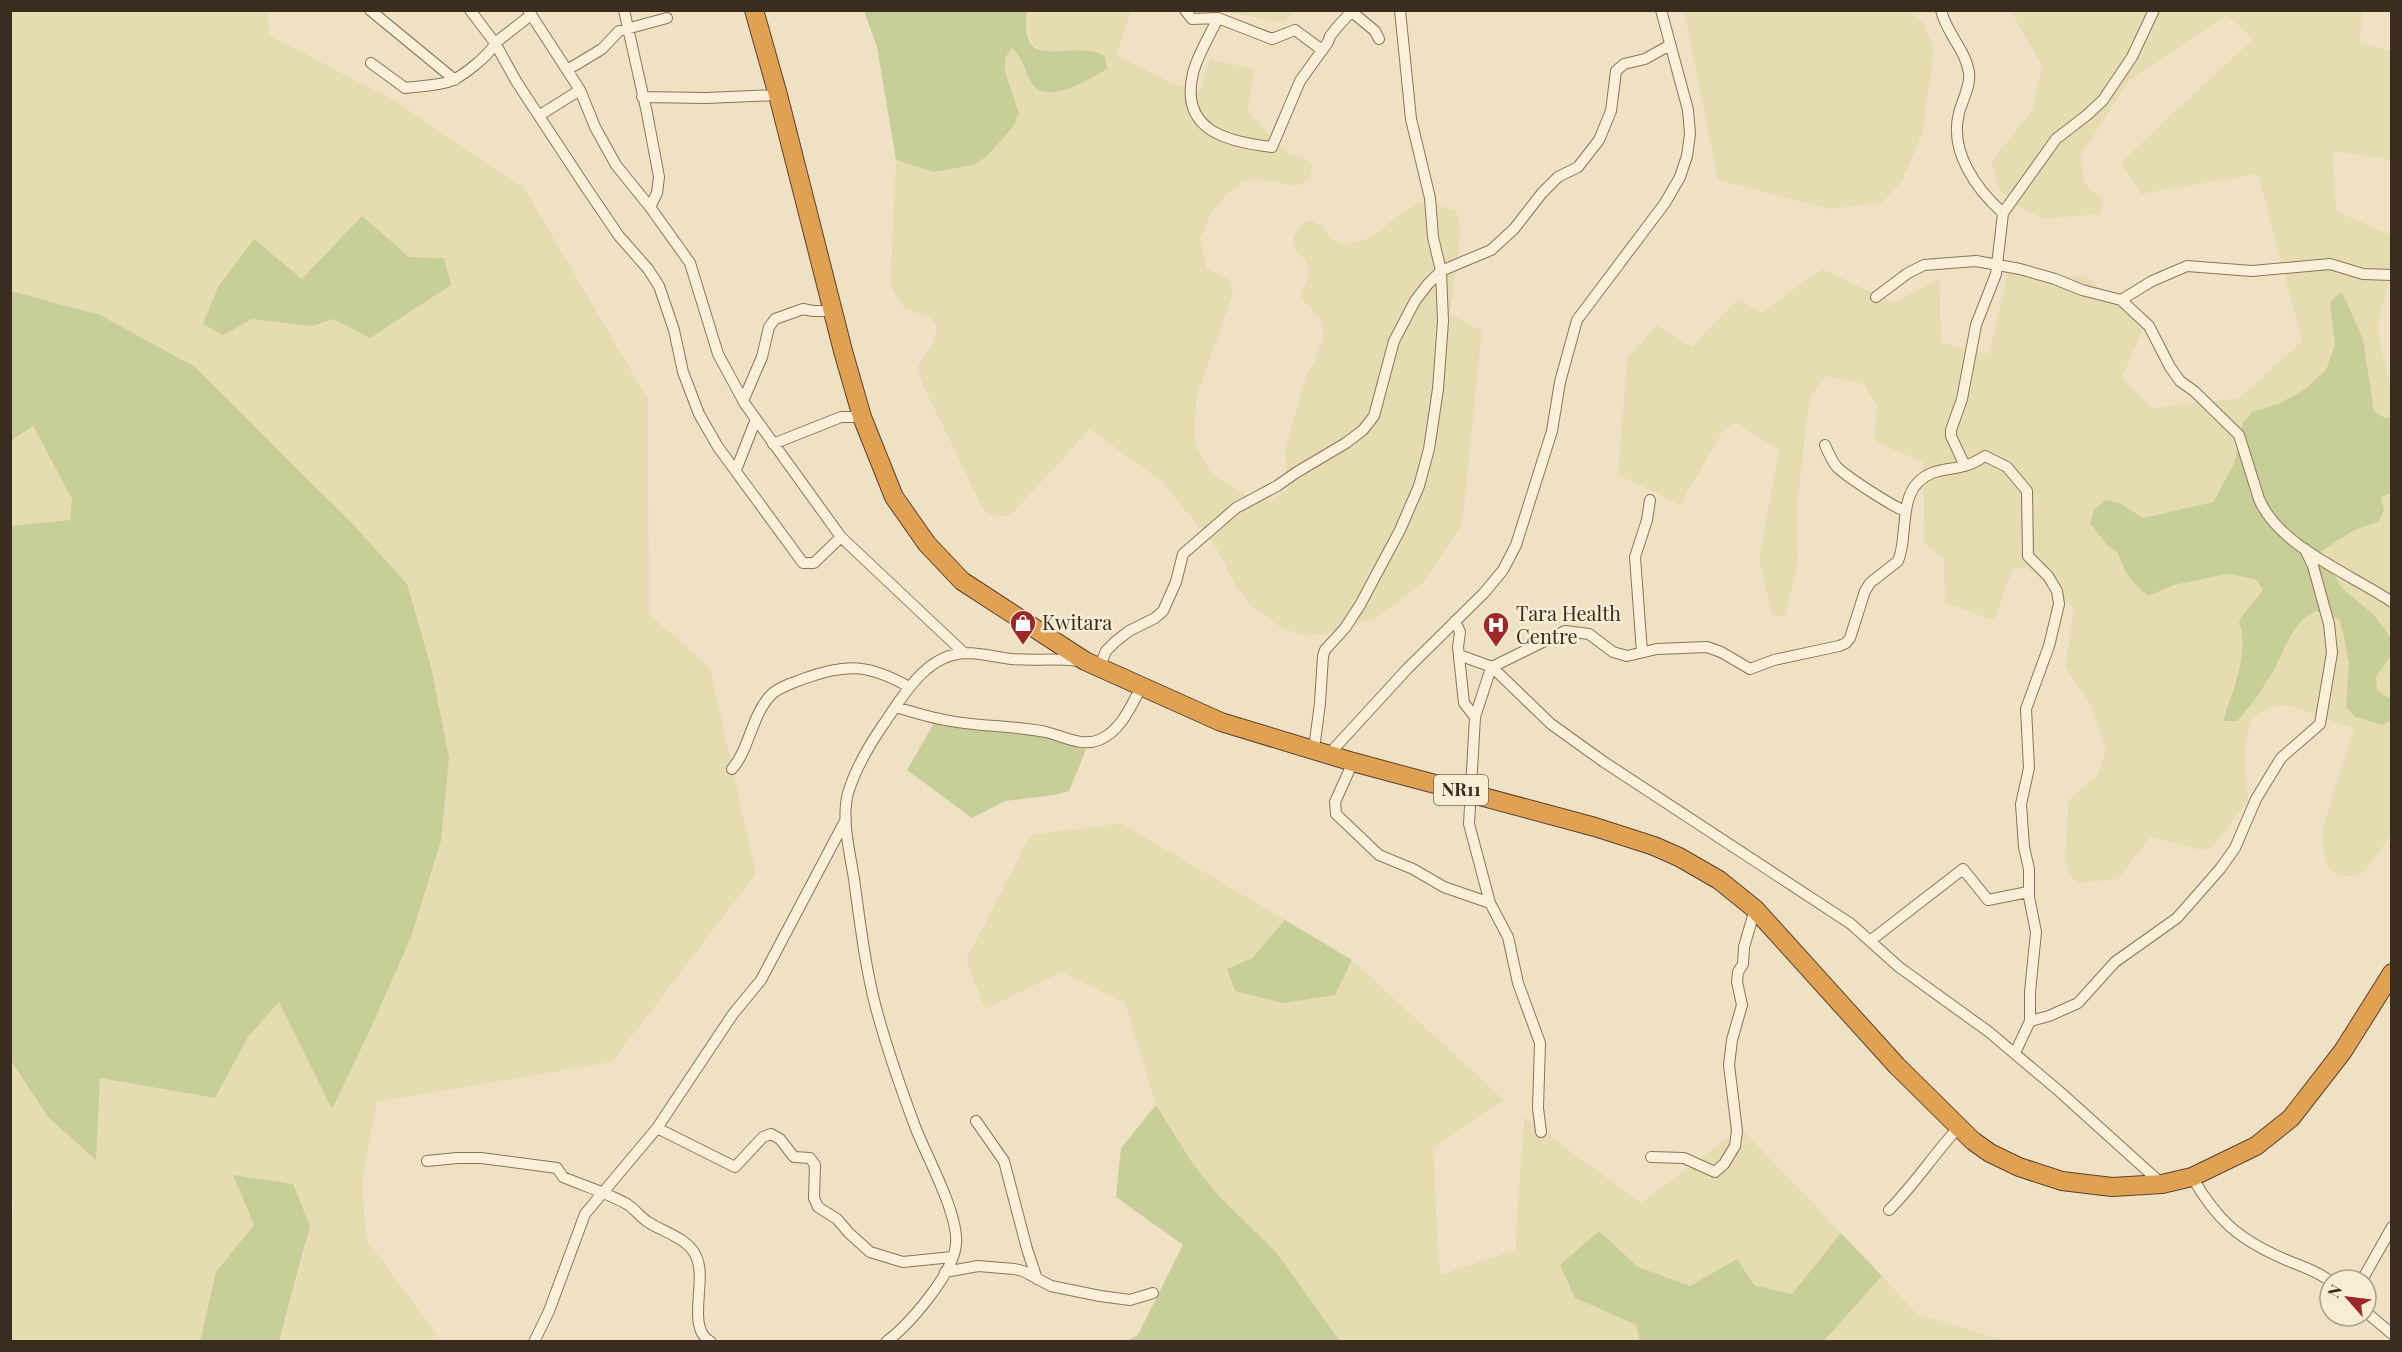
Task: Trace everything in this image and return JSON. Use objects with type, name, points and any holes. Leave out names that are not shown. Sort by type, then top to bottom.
[{"type":"highway","name":"NR11","points":[[754,10],[862,417],[894,497],[927,544],[962,581],[1092,665],[1221,722],[1353,762],[1471,793],[1654,846],[1679,857],[1719,880],[1755,909],[1897,1066],[1958,1128],[1990,1153],[2005,1161],[2062,1182],[2112,1187],[2162,1184],[2192,1177],[2256,1146],[2291,1118],[2343,1051],[2391,973]]},
{"type":"street","points":[[370,10],[455,80]]},
{"type":"street","points":[[470,10],[495,43],[516,81],[619,236],[648,269],[659,286],[674,330],[683,372],[699,414],[718,447],[803,563],[814,562],[841,537]]},
{"type":"street","points":[[624,10],[659,177],[657,193],[650,207]]},
{"type":"street","points":[[1185,10],[1192,19],[1218,18],[1272,39],[1295,30],[1322,50]]},
{"type":"street","points":[[1322,751],[1320,703],[1323,656],[1325,650],[1345,628],[1360,605],[1396,539],[1419,486],[1429,449],[1438,389],[1443,321],[1441,271],[1433,237],[1430,198],[1411,119],[1400,10]]},
{"type":"street","points":[[1322,751],[1496,578],[1516,545],[1552,431],[1560,382],[1577,320],[1665,203],[1680,177],[1687,156],[1690,121],[1684,90],[1661,10]]},
{"type":"street","points":[[1941,10],[1963,53],[1970,75],[1956,130],[1960,151],[1975,184],[2003,213]]},
{"type":"street","points":[[1965,466],[1951,436],[1951,429],[1962,399],[1962,387],[1976,325],[1998,265],[2003,213],[2056,139],[2103,100],[2132,57],[2154,10]]},
{"type":"street","points":[[1218,18],[1193,72],[1191,94],[1195,116],[1205,127],[1226,138],[1272,147],[1300,81],[1339,25],[1353,11],[1375,31],[1379,39]]},
{"type":"street","points":[[372,63],[405,88],[455,80],[484,58],[495,43],[530,13],[580,90],[595,128],[616,165],[650,207],[690,263],[715,346],[743,401],[841,537],[964,653]]},
{"type":"street","points":[[567,70],[602,49],[619,31],[668,18]]},
{"type":"street","points":[[886,1341],[907,1325],[945,1272],[956,1244],[948,1207],[916,1130],[875,1006],[862,940],[846,819],[848,794],[856,773],[879,731],[909,687],[939,662],[964,653],[1011,659],[1058,658],[1092,665],[1129,631],[1155,618],[1163,611],[1176,582],[1183,554],[1236,508],[1277,486],[1347,443],[1363,430],[1374,416],[1394,341],[1415,301],[1441,271],[1491,250],[1514,229],[1542,193],[1558,177],[1578,167],[1599,140],[1611,111],[1616,71],[1624,64],[1646,59],[1670,45]]},
{"type":"street","points":[[540,114],[580,90]]},
{"type":"street","points":[[642,97],[706,98],[778,95]]},
{"type":"street","points":[[1876,297],[1908,273],[1924,265],[1960,261],[1998,265],[2039,274],[2082,291],[2121,300],[2149,326],[2170,368],[2180,381],[2194,391],[2239,435],[2263,508],[2305,549],[2391,602]]},
{"type":"street","points":[[2121,300],[2152,281],[2187,266],[2252,271],[2330,264],[2362,274],[2391,275]]},
{"type":"street","points":[[743,401],[762,357],[770,327],[776,319],[803,309],[833,311]]},
{"type":"street","points":[[773,444],[841,417],[862,417]]},
{"type":"street","points":[[736,470],[756,419]]},
{"type":"street","points":[[1825,444],[1838,468],[1893,506],[1905,511]]},
{"type":"street","points":[[1541,1131],[1538,1108],[1540,1043],[1518,983],[1508,937],[1491,903],[1469,824],[1475,717],[1492,667],[1565,631],[1589,634],[1613,652],[1627,656],[1656,649],[1707,647],[1749,669],[1774,660],[1846,643],[1850,638],[1865,591],[1870,583],[1894,566],[1900,556],[1905,511],[1910,495],[1921,479],[1932,473],[1965,466],[1985,456],[2007,467],[2026,491],[2028,556],[2048,576],[2057,591],[2059,604],[2049,646],[2026,709],[2029,768],[2021,804],[2024,847],[2029,869],[2028,892],[2036,932],[2030,992],[2030,1021],[2015,1053]]},
{"type":"street","points":[[1642,652],[1635,557],[1647,520],[1650,500]]},
{"type":"street","points":[[2030,1021],[2049,1016],[2078,1003],[2126,953],[2157,934],[2177,918],[2220,869],[2235,848],[2256,799],[2281,758],[2320,724],[2332,653],[2329,624],[2313,566],[2305,549]]},
{"type":"street","points":[[1455,621],[1460,632],[1459,655],[1464,703],[1475,717]]},
{"type":"street","points":[[1459,655],[1492,667],[1551,724],[1569,737],[1683,815],[1816,899],[1851,924],[1899,967],[2015,1053],[2162,1184]]},
{"type":"street","points":[[732,769],[741,760],[745,743],[770,696],[788,685],[826,670],[846,667],[865,668],[909,687]]},
{"type":"street","points":[[895,707],[941,719],[1048,732],[1084,742],[1097,741],[1116,729],[1141,687]]},
{"type":"street","points":[[1353,762],[1335,802],[1336,814],[1379,855],[1413,869],[1444,887],[1491,903]]},
{"type":"street","points":[[534,1341],[553,1301],[585,1214],[657,1128],[733,1014],[761,980],[846,819]]},
{"type":"street","points":[[1870,941],[1964,869],[1988,900],[2028,892]]},
{"type":"street","points":[[1651,1158],[1684,1158],[1715,1172],[1724,1164],[1735,1146],[1737,1131],[1729,1065],[1732,1040],[1742,1005],[1737,982],[1738,972],[1743,964],[1744,947],[1755,909]]},
{"type":"street","points":[[976,1121],[1004,1161],[1037,1279]]},
{"type":"street","points":[[657,1128],[735,1167],[764,1137],[771,1134],[780,1139],[794,1157],[810,1158],[815,1165],[813,1198],[819,1207],[837,1219],[870,1252],[903,1262],[952,1257]]},
{"type":"street","points":[[1889,1210],[1912,1187],[1940,1148],[1958,1128]]},
{"type":"street","points":[[427,1161],[481,1158],[557,1168],[563,1177],[628,1205],[649,1222],[687,1244],[696,1255],[701,1276],[697,1326],[706,1339],[711,1341]]},
{"type":"street","points":[[2192,1177],[2209,1206],[2230,1228],[2265,1250],[2318,1273]]},
{"type":"street","points":[[2369,1268],[2391,1227]]},
{"type":"street","points":[[945,1272],[978,1266],[1014,1269],[1057,1287],[1130,1300],[1153,1293]]},
{"type":"street","points":[[2378,1323],[2391,1334]]},
{"type":"shaded area","points":[[12,11],[267,11],[270,35],[398,103],[524,188],[648,399],[649,614],[710,668],[756,874],[612,1062],[377,1102],[362,1182],[367,1240],[437,1334],[429,1341],[279,1341],[306,1246],[234,1175],[254,1225],[216,1272],[200,1341],[11,1341],[10,1224],[15,1203],[10,1192],[10,1061],[48,1117],[96,1159],[100,1077],[215,1098],[248,1037],[279,1001],[332,1108],[411,937],[441,842],[407,584],[353,524],[277,447],[100,315],[11,291]]},
{"type":"shaded area","points":[[1027,11],[1131,11],[1116,55],[1172,83],[1200,90],[1210,59],[1254,69],[1248,112],[1288,154],[1303,157],[1313,165],[1310,178],[1297,186],[1257,179],[1243,182],[1230,191],[1211,213],[1200,240],[1207,268],[1231,281],[1233,294],[1197,395],[1194,438],[1198,451],[1212,474],[1246,495],[1272,502],[1288,487],[1285,450],[1307,372],[1315,361],[1324,333],[1319,317],[1300,298],[1309,273],[1305,260],[1295,250],[1293,237],[1301,225],[1311,220],[1323,227],[1332,239],[1344,245],[1369,238],[1419,201],[1456,210],[1461,232],[1450,314],[1482,331],[1462,526],[1422,584],[1374,619],[1326,634],[1308,636],[1283,629],[1251,606],[1235,585],[1217,549],[1162,482],[1090,429],[1010,516],[996,516],[984,511],[920,379],[918,365],[933,343],[937,329],[932,318],[905,309],[890,286],[896,160],[934,172],[1019,113],[1005,71],[1005,58],[1012,48],[1023,59],[1034,85],[1105,56],[1091,51],[1047,53],[1033,45],[1027,34]]},
{"type":"shaded area","points":[[1224,11],[1293,11],[1284,23]]},
{"type":"shaded area","points":[[1684,11],[1909,11],[1924,24],[1934,49],[1923,132],[1901,183],[1882,203],[1829,209],[1718,180]]},
{"type":"shaded area","points":[[2011,11],[2362,11],[2360,43],[2391,51],[2391,160],[2333,151],[2336,211],[2391,235],[2391,269],[2377,328],[2391,389],[2391,417],[2385,418],[2374,411],[2363,339],[2330,302],[2335,345],[2326,370],[2304,390],[2278,404],[2252,412],[2243,422],[2234,464],[2213,502],[2143,518],[2120,503],[2108,546],[2118,553],[2122,566],[2148,596],[2174,585],[2228,574],[2255,579],[2263,589],[2256,602],[2245,609],[2239,622],[2244,636],[2244,650],[2223,721],[2247,711],[2272,674],[2295,627],[2305,616],[2316,611],[2340,619],[2349,662],[2346,707],[2355,717],[2381,725],[2391,720],[2391,834],[2365,872],[2353,876],[2339,876],[2328,869],[2322,840],[2323,826],[2354,729],[2287,705],[2273,706],[2251,719],[2245,751],[2248,800],[2213,847],[2200,850],[2150,837],[2118,879],[2077,883],[2069,873],[2065,859],[2068,801],[2098,774],[2106,750],[2091,705],[2065,667],[2074,609],[2028,568],[2013,569],[1994,621],[1945,602],[1944,559],[1924,543],[1923,462],[1874,441],[1877,406],[1864,384],[1825,376],[1810,397],[1797,506],[1798,562],[1785,616],[1772,615],[1759,559],[1779,450],[1737,423],[1724,429],[1680,505],[1618,475],[1627,359],[1657,325],[1692,347],[1738,299],[1761,313],[1822,269],[1894,303],[1940,278],[1941,342],[1989,354],[2008,272],[2087,277],[2143,329],[2122,377],[2152,408],[2240,398],[2302,341],[2258,174],[2141,194],[2121,162],[2253,39],[2227,15],[2129,81],[2080,156],[2084,183],[2104,201],[2100,214],[2044,219],[2019,207],[1999,189],[1991,162],[2033,109],[2042,66]]},
{"type":"shaded area","points":[[33,426],[72,499],[70,520],[11,526],[10,441]]},
{"type":"shaded area","points":[[2391,493],[2391,638],[2375,616],[2342,588],[2320,552],[2353,531],[2379,521],[2381,497]]},
{"type":"shaded area","points":[[2391,656],[2391,699],[2377,690],[2376,677]]},
{"type":"shaded area","points":[[1121,823],[1285,920],[1252,958],[1228,969],[1335,995],[1352,960],[1504,1100],[1433,1148],[1440,1275],[1515,1250],[1524,1117],[1641,1203],[1741,1128],[1841,1233],[1792,1294],[1754,1285],[1737,1259],[1690,1286],[1638,1267],[1599,1231],[1575,1298],[1636,1325],[1640,1341],[1340,1341],[1276,1252],[1219,1196],[1193,1164],[1156,1105],[1125,1003],[1062,972],[985,1009],[966,960],[1030,835]]},
{"type":"shaded area","points":[[1882,1276],[1917,1314],[2003,1340],[1824,1342]]},
{"type":"green space","points":[[864,11],[1027,11],[1026,29],[1029,41],[1035,48],[1044,51],[1094,51],[1105,56],[1107,69],[1070,88],[1049,92],[1033,85],[1020,58],[1012,48],[1005,58],[1005,71],[1019,113],[1013,127],[986,157],[973,165],[934,172],[896,160],[877,47]]},
{"type":"green space","points":[[362,216],[409,257],[444,258],[451,285],[370,338],[333,319],[312,326],[252,319],[223,335],[203,324],[218,287],[254,239],[302,279]]},
{"type":"green space","points":[[11,291],[100,315],[195,367],[353,524],[407,584],[431,667],[449,758],[441,841],[411,937],[332,1109],[279,1002],[248,1037],[215,1098],[100,1078],[96,1160],[48,1117],[11,1061],[11,526],[70,520],[72,499],[33,426],[11,441]]},
{"type":"green space","points":[[2342,292],[2363,339],[2374,411],[2385,418],[2391,417],[2391,493],[2381,497],[2384,510],[2379,521],[2353,531],[2320,552],[2342,588],[2375,616],[2391,638],[2391,656],[2376,677],[2377,690],[2391,699],[2391,720],[2382,725],[2355,717],[2346,707],[2349,662],[2340,620],[2316,611],[2307,616],[2294,630],[2271,675],[2246,711],[2237,721],[2223,721],[2241,659],[2242,634],[2239,622],[2263,589],[2255,579],[2228,574],[2174,585],[2148,596],[2126,572],[2118,553],[2108,546],[2090,524],[2094,510],[2106,500],[2120,503],[2143,518],[2213,502],[2234,464],[2243,422],[2252,412],[2278,404],[2304,390],[2326,370],[2335,345],[2330,302]]},
{"type":"green space","points":[[937,718],[1085,742],[1085,752],[1069,791],[1005,801],[972,818],[907,770]]},
{"type":"green space","points":[[1285,920],[1352,960],[1335,995],[1283,1003],[1235,991],[1227,969],[1252,958]]},
{"type":"green space","points":[[1156,1105],[1193,1164],[1219,1196],[1276,1252],[1340,1341],[1127,1341],[1138,1335],[1183,1245],[1116,1197],[1121,1148]]},
{"type":"green space","points":[[233,1175],[293,1184],[310,1226],[279,1341],[200,1341],[216,1272],[254,1225]]},
{"type":"green space","points":[[1599,1231],[1638,1267],[1690,1286],[1737,1259],[1754,1285],[1792,1294],[1841,1233],[1882,1276],[1824,1341],[1640,1341],[1636,1325],[1575,1298],[1560,1265]]},
{"type":"place","name":"Kwitara","points":[[1023,646]]},
{"type":"place","name":"Tara Health Centre","points":[[1496,648]]}]
